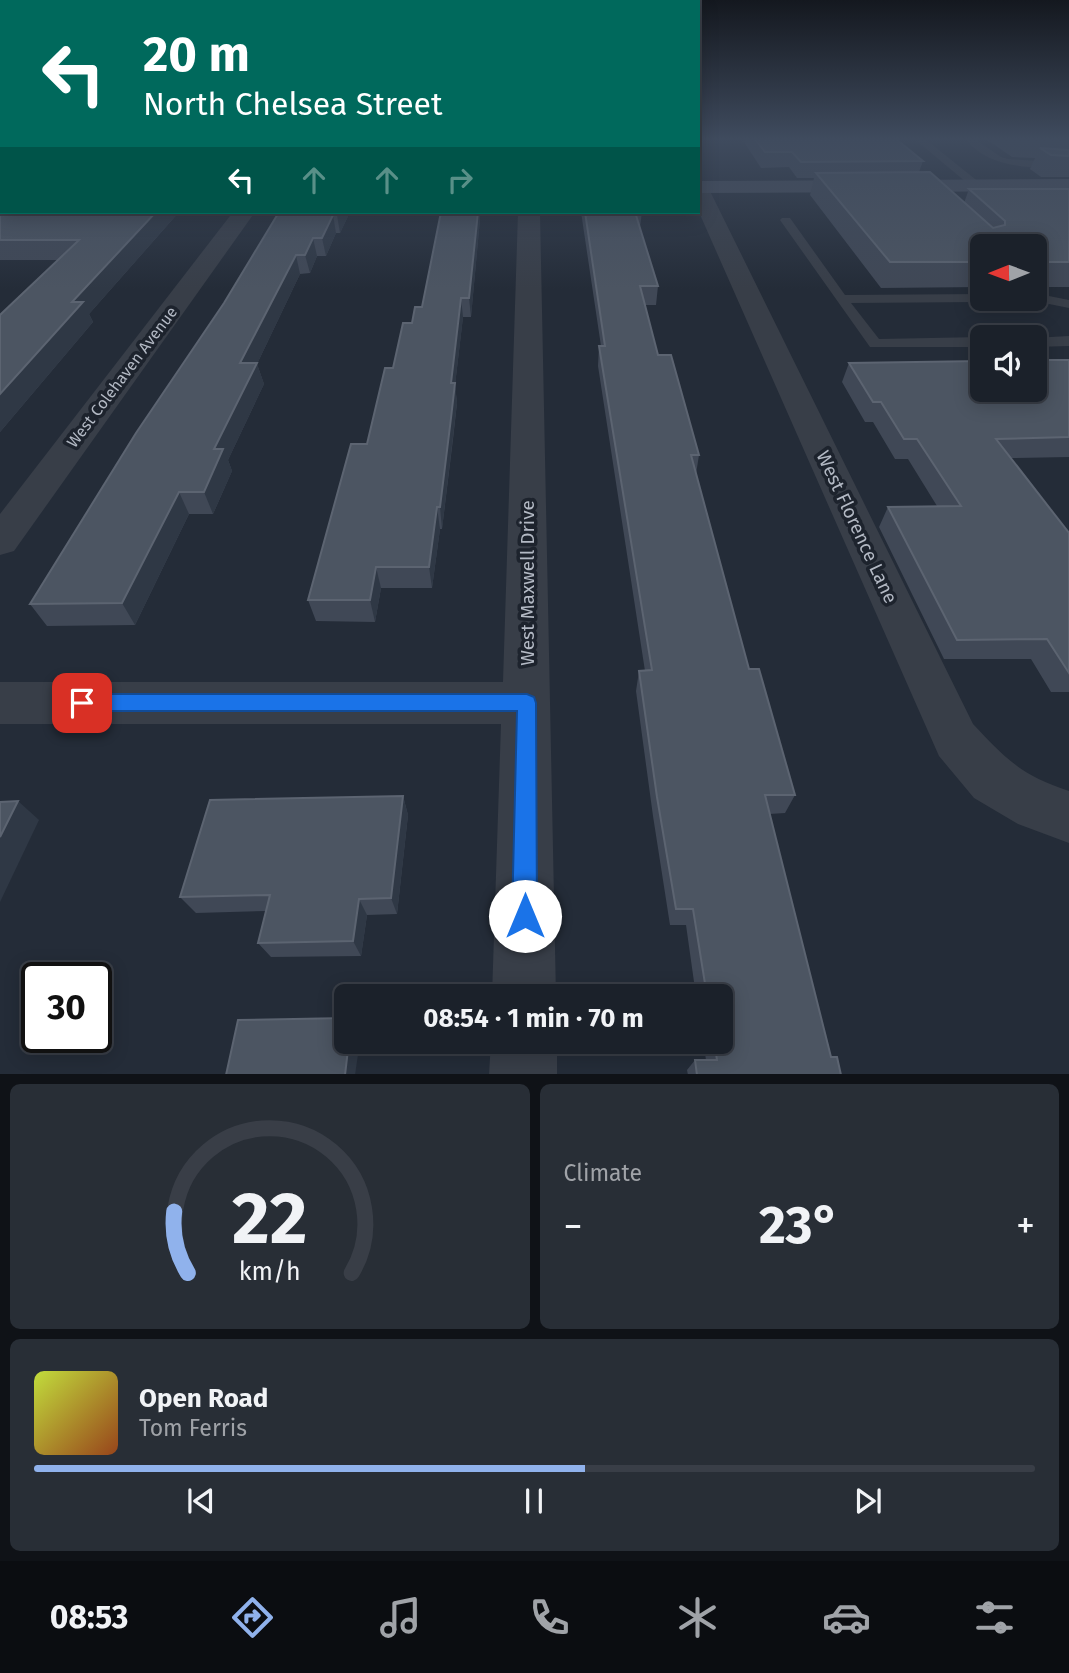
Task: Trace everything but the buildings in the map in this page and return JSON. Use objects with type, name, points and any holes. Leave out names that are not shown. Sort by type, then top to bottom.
[{"type":"main road","points":[[820,189],[943,189]]},
{"type":"street","name":"West Florence Lane","points":[[700,191],[956,740],[992,781],[1037,806],[1069,817]]},
{"type":"street","name":"West Colehaven Avenue","points":[[0,541],[243,214]]},
{"type":"street","name":"West Maxwell Drive","points":[[524,984],[530,214]]},
{"type":"street","points":[[0,703],[527,703]]},
{"type":"street","points":[[523,1074],[524,1054]]},
{"type":"lane","points":[[786,219],[875,344],[970,342]]},
{"type":"lane","points":[[841,299],[970,298]]},
{"type":"lane","points":[[1047,299],[1069,304]]},
{"type":"lane","points":[[1047,342],[1069,341]]},
{"type":"route","points":[[82,703],[527,703],[525,916]]}]
